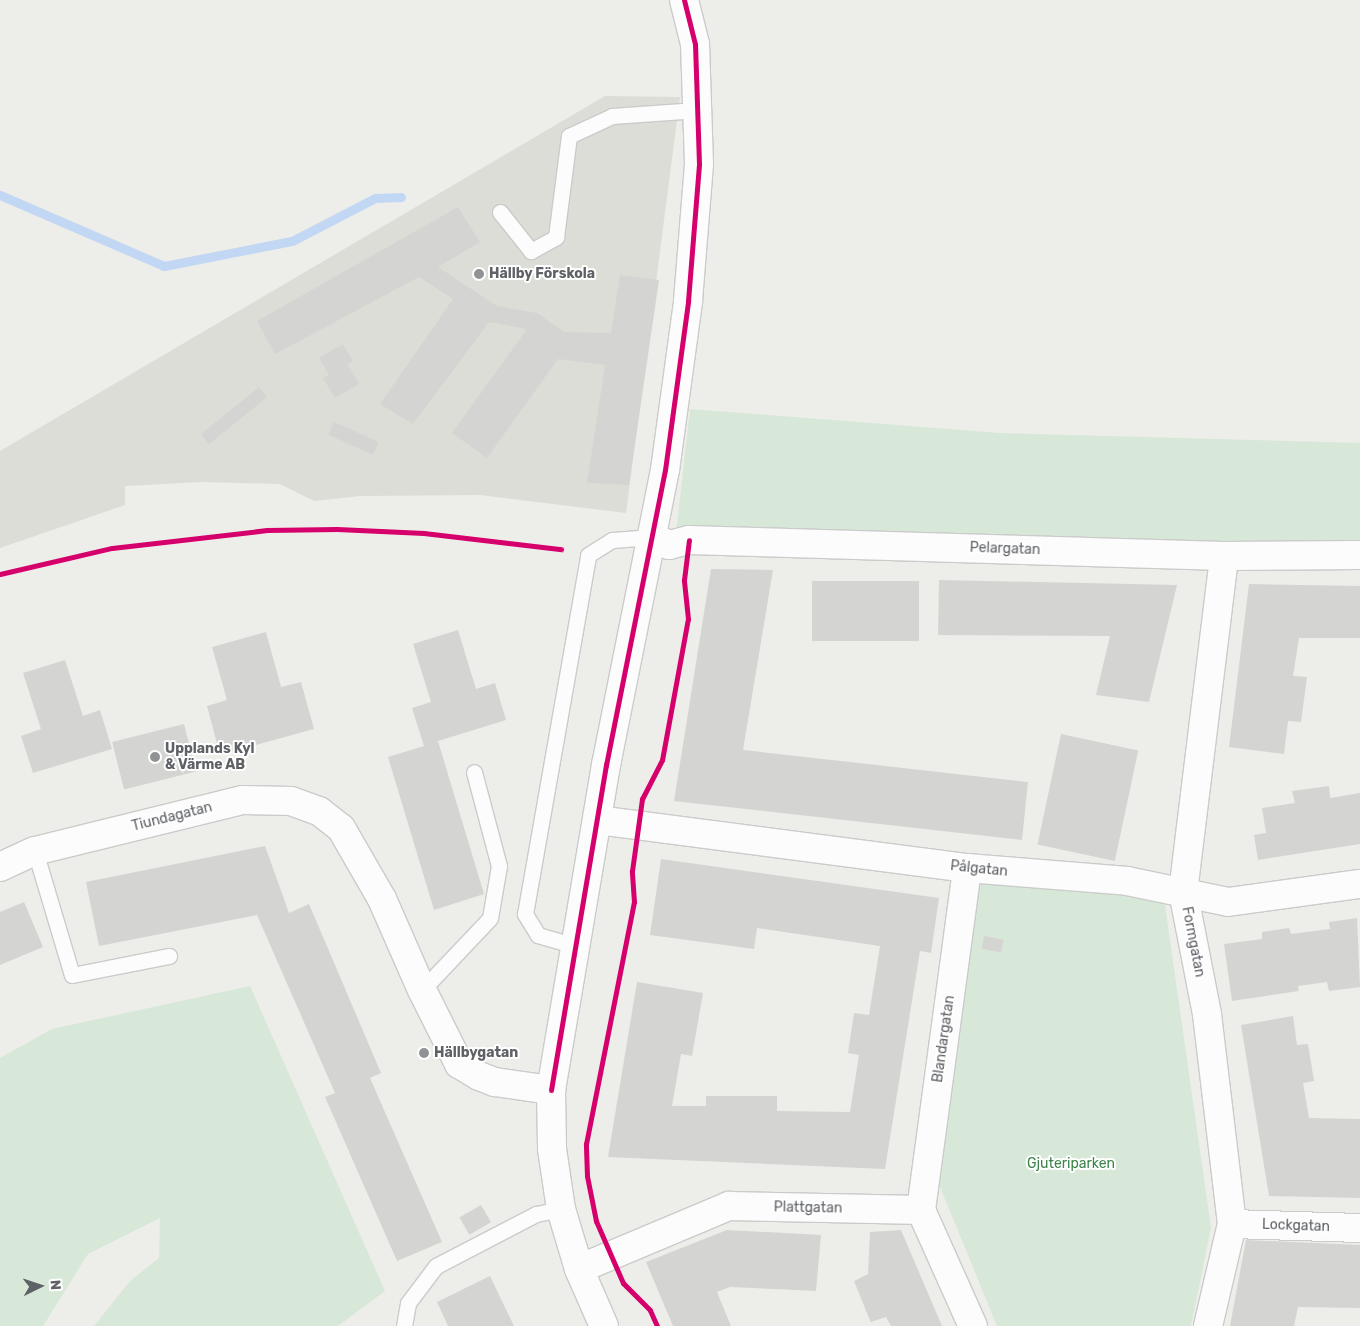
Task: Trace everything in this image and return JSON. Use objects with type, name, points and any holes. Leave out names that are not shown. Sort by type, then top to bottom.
[{"type":"street","points":[[604,1326],[579,1269],[562,1209],[552,1150],[551,1090],[597,820],[665,470],[688,301],[699,164],[695,44],[684,0]]},
{"type":"street","name":"Pelargatan","points":[[652,537],[668,545],[689,540],[1224,556],[1360,555]]},
{"type":"street","name":"Formgatan","points":[[1208,1326],[1232,1224],[1207,1014],[1183,892],[1224,556]]},
{"type":"street","name":"Tiundagatan","points":[[0,867],[36,851],[243,800],[291,801],[319,811],[341,828],[382,899],[422,990]]},
{"type":"street","name":"Pålgatan","points":[[597,820],[967,868],[1127,881],[1228,902],[1360,884]]},
{"type":"street","name":"Blandargatan","points":[[921,1210],[967,868]]},
{"type":"street","points":[[422,990],[459,1064],[479,1076],[496,1082],[551,1090]]},
{"type":"street","name":"Plattgatan","points":[[579,1269],[729,1206],[921,1210]]},
{"type":"street","points":[[921,1210],[973,1326]]},
{"type":"street","name":"Lockgatan","points":[[1232,1224],[1360,1228]]},
{"type":"lane","points":[[500,212],[531,251],[556,237],[569,136],[612,116],[697,110]]},
{"type":"lane","points":[[576,946],[538,935],[525,914],[588,555],[612,540],[652,537]]},
{"type":"lane","points":[[422,990],[490,918],[499,866],[474,772]]},
{"type":"lane","points":[[36,851],[72,975],[169,956]]},
{"type":"lane","points":[[404,1326],[408,1303],[436,1266],[536,1214],[562,1209]]},
{"type":"shaded area","name":"Hällby Förskola","points":[[605,96],[680,97],[626,513],[480,495],[360,496],[314,501],[280,484],[202,482],[125,486],[125,505],[0,548],[0,451]]},
{"type":"green space","points":[[690,409],[1000,433],[1360,443],[1360,546],[676,533]]},
{"type":"green space","name":"Gjuteriparken","points":[[979,884],[1164,898],[1211,1228],[1191,1326],[997,1326],[936,1177]]},
{"type":"green space","points":[[250,986],[385,1291],[338,1326],[94,1326],[130,1281],[159,1258],[160,1218],[88,1254],[43,1326],[0,1326],[0,1058],[52,1029]]},
{"type":"building","points":[[458,207],[480,242],[438,267],[497,306],[537,313],[564,332],[611,333],[620,275],[659,280],[629,485],[587,483],[605,365],[558,359],[487,458],[452,433],[527,329],[489,322],[413,424],[380,404],[453,299],[419,277],[275,354],[257,321]]},
{"type":"building","points":[[343,344],[353,361],[347,364],[359,384],[335,398],[323,378],[329,375],[319,358]]},
{"type":"building","points":[[259,387],[267,397],[209,444],[201,434]]},
{"type":"building","points":[[334,422],[379,442],[373,455],[328,435]]},
{"type":"building","points":[[711,569],[773,570],[743,750],[1028,782],[1022,840],[674,801]]},
{"type":"building","points":[[939,580],[1177,585],[1149,702],[1096,695],[1110,636],[938,635]]},
{"type":"building","points":[[812,581],[919,581],[919,641],[812,641]]},
{"type":"building","points":[[1249,584],[1360,586],[1360,638],[1299,638],[1293,676],[1307,677],[1301,722],[1288,721],[1284,754],[1229,747]]},
{"type":"building","points":[[458,630],[476,689],[495,683],[506,720],[438,741],[484,894],[434,910],[388,757],[424,746],[412,708],[431,702],[413,644]]},
{"type":"building","points":[[266,632],[281,687],[301,682],[314,729],[220,755],[207,706],[227,700],[212,647]]},
{"type":"building","points":[[65,660],[83,716],[100,710],[112,749],[33,773],[21,736],[41,729],[23,673]]},
{"type":"building","name":"Upplands Kyl & Värme AB","points":[[184,724],[196,772],[124,789],[112,742]]},
{"type":"building","points":[[1061,734],[1138,750],[1115,861],[1038,845]]},
{"type":"building","points":[[1329,786],[1330,798],[1360,793],[1360,844],[1258,860],[1254,835],[1266,833],[1262,808],[1295,803],[1292,791]]},
{"type":"building","points":[[265,846],[289,913],[309,904],[381,1073],[370,1078],[442,1242],[397,1261],[325,1097],[335,1093],[257,915],[99,946],[86,882]]},
{"type":"building","points":[[661,859],[939,898],[931,953],[920,951],[885,1169],[608,1157],[637,982],[703,993],[692,1056],[681,1054],[672,1106],[706,1106],[706,1096],[777,1096],[777,1111],[850,1112],[859,1055],[848,1053],[854,1013],[869,1015],[880,946],[757,928],[754,949],[650,935]]},
{"type":"building","points":[[24,902],[43,947],[0,965],[0,912]]},
{"type":"building","points":[[1357,918],[1360,987],[1329,991],[1327,982],[1298,986],[1299,991],[1232,1001],[1224,944],[1262,939],[1262,932],[1289,928],[1291,934],[1330,929],[1329,922]]},
{"type":"building","points":[[984,936],[1004,940],[1001,953],[982,949]]},
{"type":"building","points":[[1293,1016],[1297,1045],[1308,1044],[1314,1081],[1303,1083],[1309,1118],[1360,1119],[1360,1198],[1269,1196],[1241,1025]]},
{"type":"building","points":[[481,1205],[491,1222],[469,1235],[459,1218]]},
{"type":"building","points":[[727,1230],[821,1235],[816,1291],[730,1287],[717,1292],[731,1326],[673,1326],[646,1262]]},
{"type":"building","points":[[901,1230],[942,1326],[891,1326],[886,1317],[871,1322],[869,1318],[854,1281],[868,1274],[870,1232]]},
{"type":"building","points":[[1246,1240],[1360,1245],[1360,1308],[1298,1307],[1294,1326],[1230,1326]]},
{"type":"building","points":[[490,1276],[514,1326],[448,1326],[437,1302]]},
{"type":"waterway","points":[[0,195],[164,266],[292,241],[375,198],[401,197]]},
{"type":"cycle path","points":[[551,1090],[606,765],[665,470],[688,301],[699,164],[695,44],[684,0]]},
{"type":"cycle path","points":[[0,574],[112,548],[267,530],[337,529],[424,533],[561,549]]},
{"type":"cycle path","points":[[657,1326],[650,1310],[623,1283],[596,1221],[587,1176],[586,1144],[634,902],[632,871],[642,799],[662,760],[688,619],[684,580],[689,540]]},
{"type":"place","name":"Hällby Förskola","points":[[479,274]]},
{"type":"place","name":"Upplands Kyl & Värme AB","points":[[155,757]]},
{"type":"place","name":"Hällbygatan","points":[[424,1053]]}]
